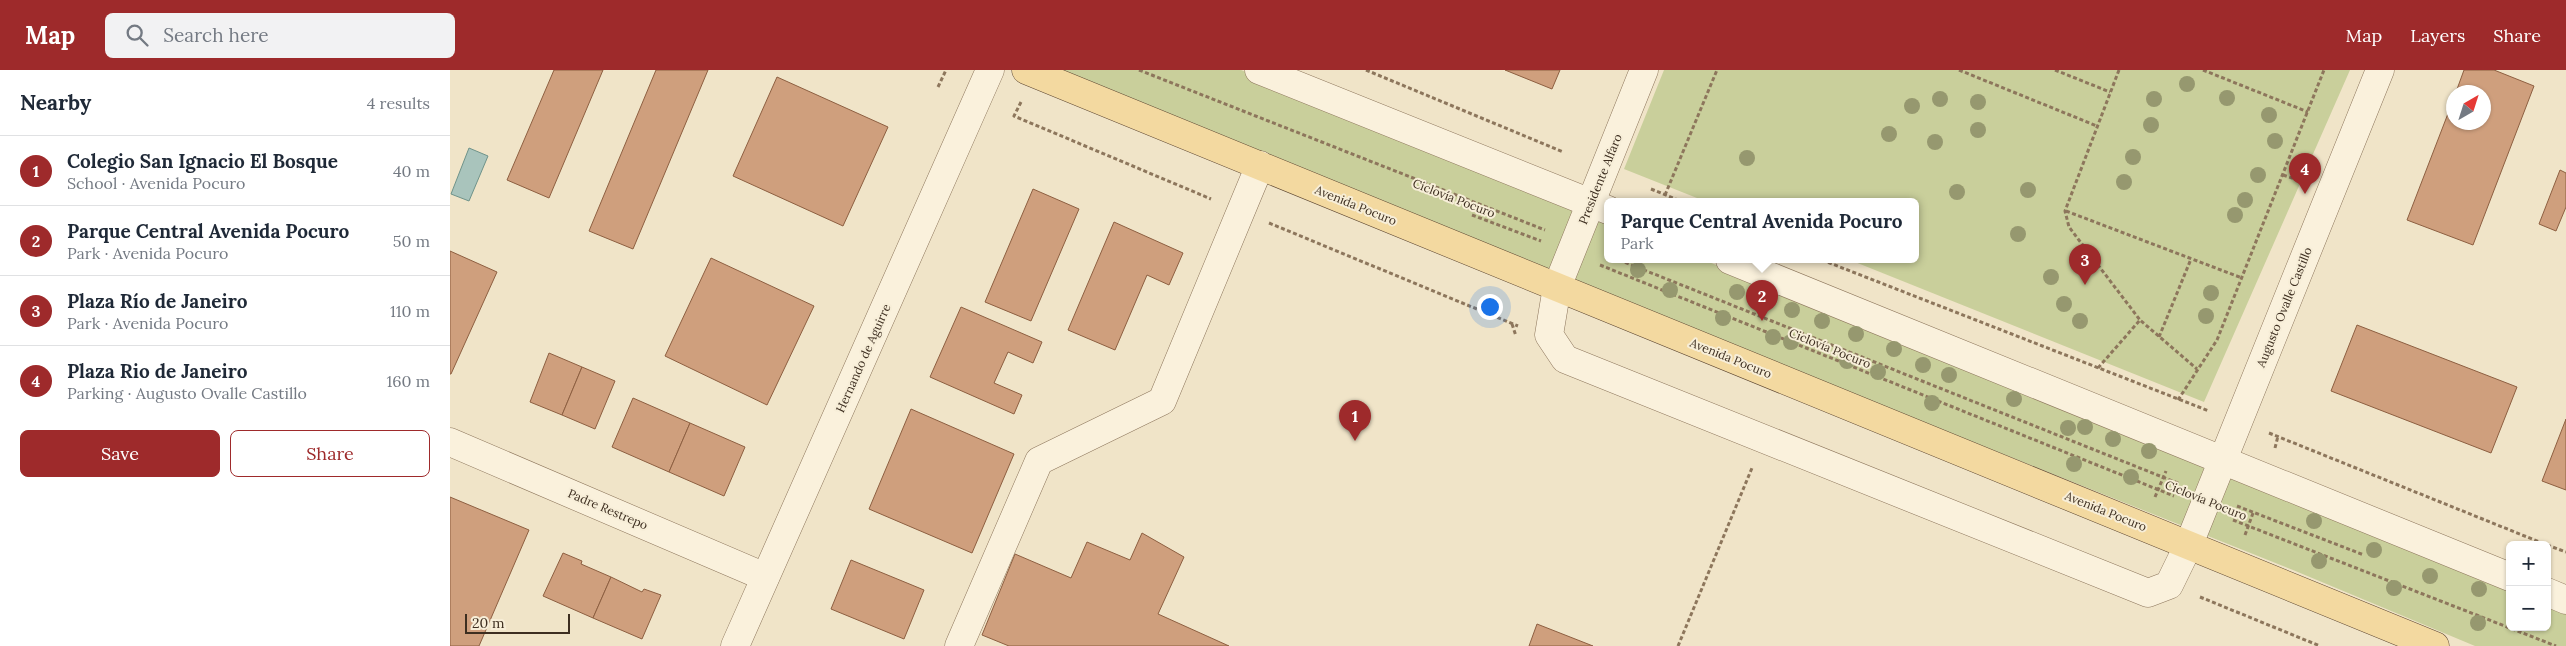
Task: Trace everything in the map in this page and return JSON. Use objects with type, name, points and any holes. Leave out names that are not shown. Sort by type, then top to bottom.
[{"type":"main road","name":"Avenida Pocuro","points":[[1026,70],[2435,646]]},
{"type":"street","name":"Hernando de Aguirre","points":[[735,646],[990,70]]},
{"type":"street","points":[[1259,70],[1599,206]]},
{"type":"street","name":"Presidente Alfaro","points":[[1644,70],[1599,206],[1573,248],[1557,287],[1549,335],[1565,359],[2148,594],[2169,585],[2188,544]]},
{"type":"street","name":"Augusto Ovalle Castillo","points":[[2188,544],[2380,70]]},
{"type":"street","points":[[959,646],[1039,461],[1162,401],[1260,166]]},
{"type":"street","points":[[1737,263],[2506,575]]},
{"type":"street","name":"Padre Restrepo","points":[[450,442],[765,577]]},
{"type":"street","points":[[2551,594],[2566,600]]},
{"type":"path","points":[[938,87],[946,70]]},
{"type":"path","points":[[1139,70],[1573,248]]},
{"type":"path","points":[[1366,70],[1563,152]]},
{"type":"path","points":[[1665,195],[1717,70]]},
{"type":"path","points":[[1959,70],[2097,126]]},
{"type":"path","points":[[2055,70],[2110,92]]},
{"type":"path","points":[[2119,70],[2065,211],[2069,227],[2140,320],[2197,369]]},
{"type":"path","points":[[2202,70],[2308,112]]},
{"type":"path","points":[[2178,400],[2216,340],[2324,70]]},
{"type":"path","points":[[1651,189],[1673,198]]},
{"type":"path","points":[[2065,211],[2242,278]]},
{"type":"path","name":"Ciclovía Pocuro","points":[[1466,212],[1573,248],[1604,261]]},
{"type":"path","points":[[2160,337],[2191,259]]},
{"type":"path","name":"Ciclovía Pocuro","points":[[1609,263],[2158,490],[2206,501],[2248,526],[2556,646]]},
{"type":"path","points":[[1627,263],[2163,477],[2206,501],[2253,513],[2372,558]]},
{"type":"path","points":[[1830,263],[2178,400],[2238,420],[2537,541]]},
{"type":"path","points":[[2098,368],[2140,320]]},
{"type":"path","points":[[2235,564],[2266,478],[2278,436]]},
{"type":"path","points":[[2143,526],[2177,442]]},
{"type":"path","points":[[1678,646],[1753,465]]},
{"type":"path","points":[[2551,546],[2566,552]]},
{"type":"green space","points":[[1042,70],[1241,70],[1604,219],[1604,263],[1711,263],[2506,588],[2506,631],[2551,631],[2551,607],[2566,613],[2566,646],[2475,646],[2293,570]]},
{"type":"green space","points":[[1664,70],[2350,70],[2204,402],[1857,263],[1919,263],[1919,198],[1697,198],[1624,169]]},
{"type":"water","points":[[469,148],[488,156],[469,201],[451,194]]},
{"type":"building","points":[[554,70],[603,70],[549,198],[507,180]]},
{"type":"building","points":[[656,70],[708,70],[633,249],[589,231]]},
{"type":"building","points":[[1505,70],[1560,70],[1552,89]]},
{"type":"building","points":[[2464,70],[2494,70],[2534,86],[2473,245],[2407,220],[2446,119],[2446,130],[2491,130],[2491,85],[2459,85]]},
{"type":"building","points":[[777,77],[888,127],[843,226],[733,176]]},
{"type":"building","points":[[2560,170],[2566,173],[2566,207],[2556,231],[2539,224]]},
{"type":"building","points":[[1033,189],[1079,209],[1031,321],[985,302]]},
{"type":"building","points":[[1114,222],[1183,253],[1169,285],[1147,275],[1115,350],[1068,330]]},
{"type":"building","points":[[450,251],[497,272],[451,374],[450,374]]},
{"type":"building","points":[[711,258],[814,306],[767,405],[665,356]]},
{"type":"building","points":[[961,307],[1042,342],[1033,363],[1008,352],[994,383],[1022,395],[1014,414],[930,377]]},
{"type":"building","points":[[2357,325],[2517,387],[2491,453],[2331,391]]},
{"type":"building","points":[[549,353],[582,367],[562,415],[530,402]]},
{"type":"building","points":[[582,367],[615,381],[595,429],[562,415]]},
{"type":"building","points":[[633,398],[690,423],[669,472],[612,447]]},
{"type":"building","points":[[911,409],[1014,454],[972,553],[869,509]]},
{"type":"building","points":[[2566,419],[2566,490],[2542,481]]},
{"type":"building","points":[[690,423],[745,447],[724,496],[669,472]]},
{"type":"building","points":[[450,497],[529,530],[479,646],[450,646]]},
{"type":"building","points":[[1142,533],[1184,557],[1158,614],[1229,646],[1009,646],[982,635],[1015,554],[1071,578],[1087,542],[1130,560]]},
{"type":"building","points":[[563,553],[582,561],[581,564],[611,577],[593,618],[543,596]]},
{"type":"building","points":[[851,560],[924,590],[904,639],[831,609]]},
{"type":"building","points":[[611,577],[642,592],[644,589],[661,595],[642,639],[593,618]]},
{"type":"building","points":[[1537,624],[1593,646],[1529,646]]},
{"type":"place","name":"Plaza Rio de Janeiro","points":[[2305,194]]},
{"type":"place","name":"Plaza Río de Janeiro","points":[[2085,285]]},
{"type":"place","name":"Parque Central Avenida Pocuro","points":[[1762,321]]},
{"type":"place","name":"Colegio San Ignacio El Bosque","points":[[1355,441]]}]
